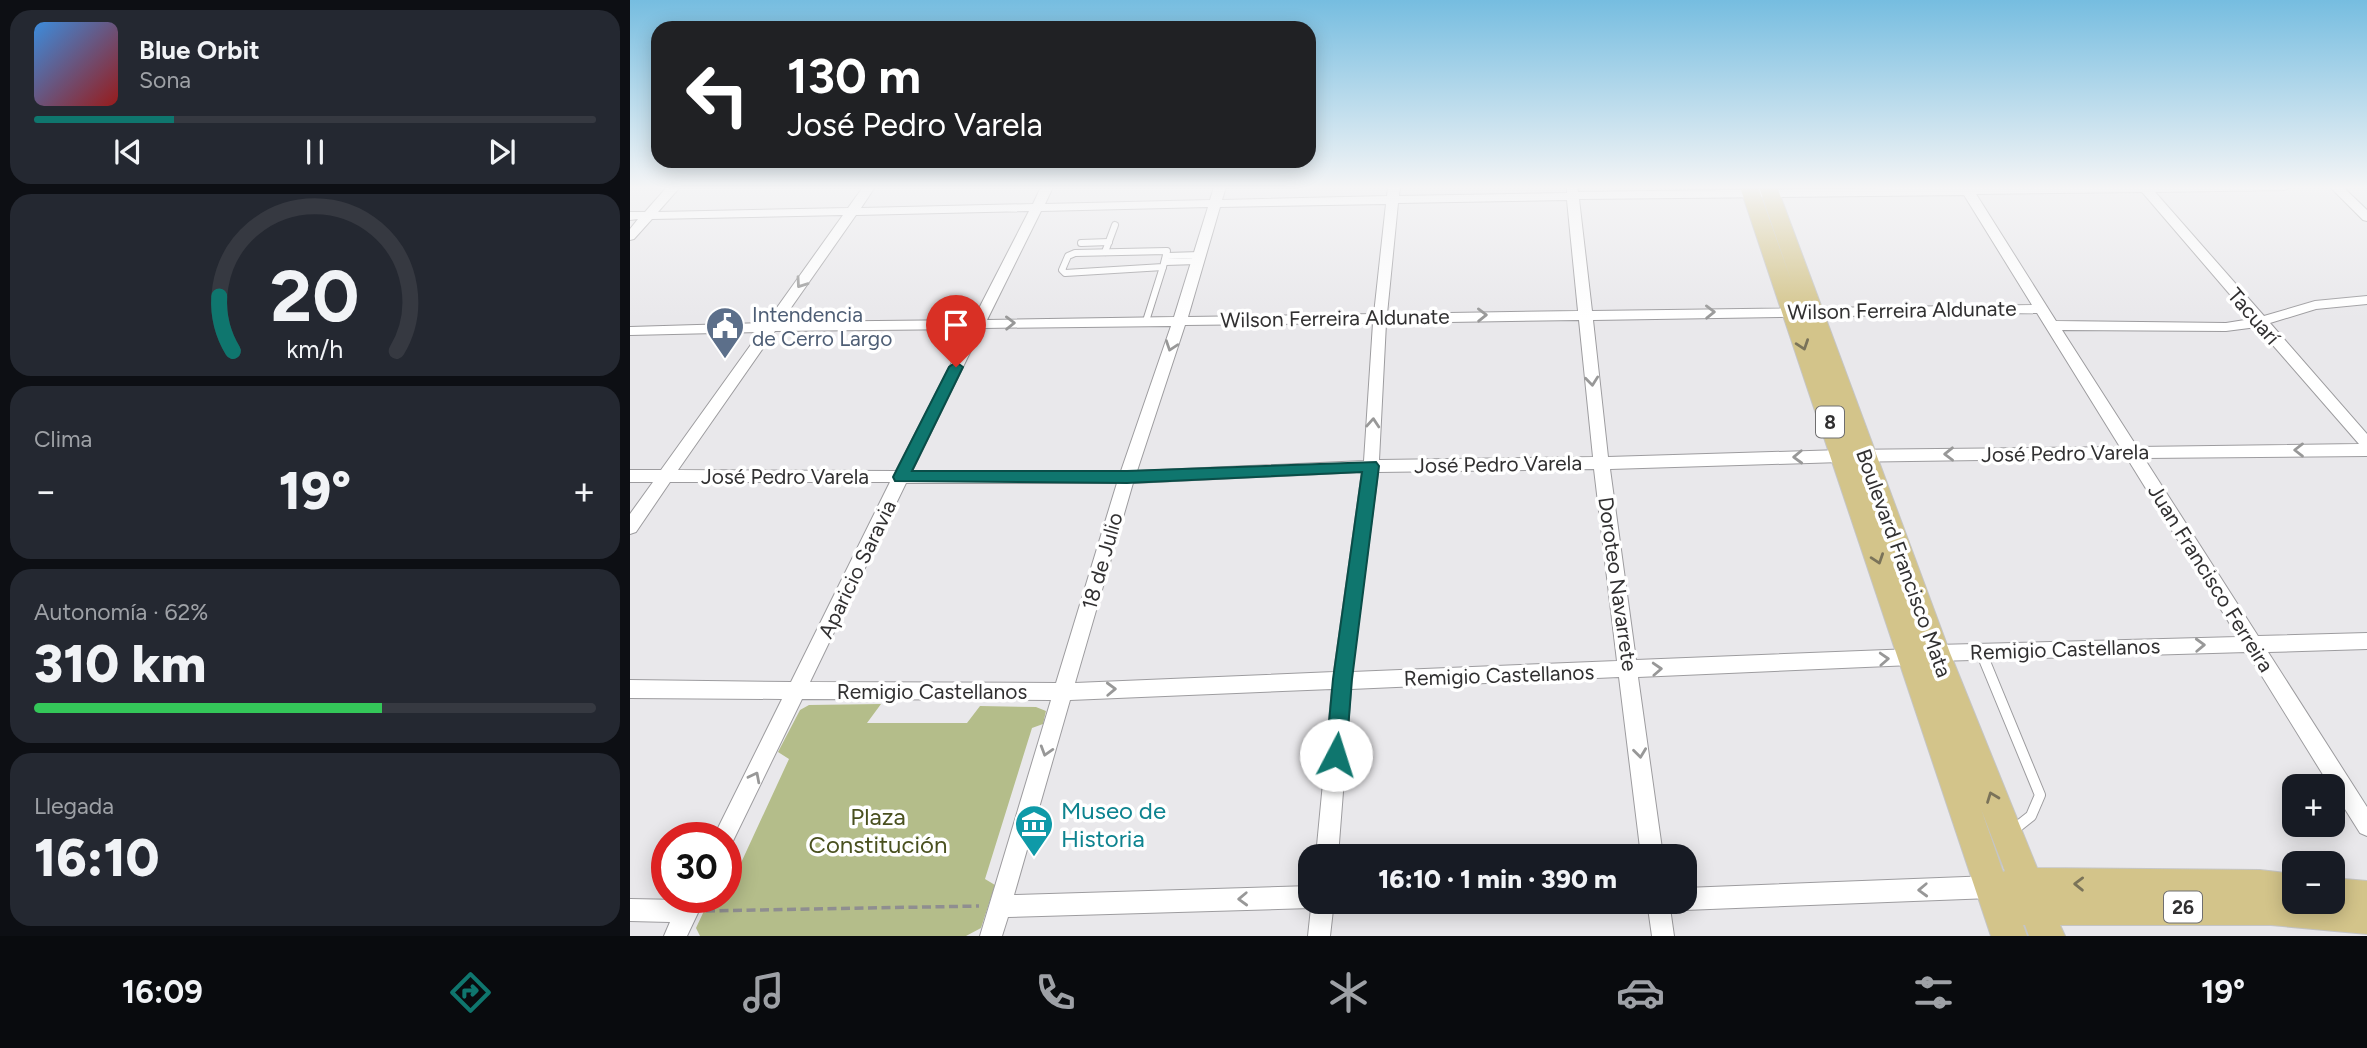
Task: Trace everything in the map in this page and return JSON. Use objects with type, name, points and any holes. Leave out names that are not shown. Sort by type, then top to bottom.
[{"type":"main road","name":"Boulevard Francisco Mata","points":[[1774,231],[1801,311],[1842,456],[1924,655],[2006,834],[2036,909]]},
{"type":"main road","name":"Boulevard Francisco Mata","points":[[1801,311],[1866,455],[2000,911]]},
{"type":"main road","name":"26","points":[[2000,911],[2260,887],[2282,890]]},
{"type":"main road","points":[[2345,896],[2367,898]]},
{"type":"main road","name":"26","points":[[2036,909],[2271,908],[2367,917]]},
{"type":"street","points":[[630,527],[838,231]]},
{"type":"street","name":"Aparicio Saravia","points":[[732,822],[1025,231]]},
{"type":"street","name":"18 de Julio","points":[[991,936],[1127,477],[1207,231]]},
{"type":"street","points":[[1328,844],[1342,679],[1371,466],[1380,317],[1389,231]]},
{"type":"street","name":"Doroteo Navarrete","points":[[1576,231],[1601,463],[1652,844]]},
{"type":"street","name":"Juan Francisco Ferreira","points":[[1992,231],[2367,825]]},
{"type":"street","name":"Tacuarí","points":[[2181,231],[2367,444]]},
{"type":"street","points":[[2051,326],[2226,327],[2259,323],[2315,305],[2367,300]]},
{"type":"street","name":"Wilson Ferreira Aldunate","points":[[630,331],[1180,320],[2041,309]]},
{"type":"street","name":"José Pedro Varela","points":[[630,476],[1127,477],[1371,466],[1601,463],[1866,455],[2367,450]]},
{"type":"street","name":"Remigio Castellanos","points":[[630,689],[1064,692],[1342,679],[1630,670],[1981,652],[2367,640]]},
{"type":"street","points":[[1000,906],[1298,897]]},
{"type":"street","points":[[1697,899],[2000,911]]},
{"type":"street","points":[[630,910],[651,908]]},
{"type":"street","points":[[675,936],[686,913]]},
{"type":"street","points":[[1319,936],[1322,914]]},
{"type":"street","points":[[1660,914],[1663,936]]},
{"type":"lane","points":[[1105,252],[1113,231]]},
{"type":"lane","points":[[1081,243],[1109,242]]},
{"type":"lane","points":[[1146,321],[1165,262],[1168,253],[1071,254],[1062,270],[1065,273],[1101,272],[1112,268],[1165,262],[1199,258]]},
{"type":"lane","points":[[1981,652],[2040,795],[2038,811],[2030,820],[2006,834]]},
{"type":"path","points":[[742,904],[1000,906]]},
{"type":"green space","name":"Plaza Constitución","points":[[881,704],[867,723],[967,723],[980,706],[1036,707],[1046,711],[1043,724],[1032,728],[985,879],[995,885],[981,928],[966,936],[700,936],[696,928],[703,913],[742,913],[742,861],[789,759],[778,752],[800,710],[809,705]]},
{"type":"place","name":"Intendencia de Cerro Largo","points":[[725,360]]},
{"type":"place","name":"Museo de Historia","points":[[1034,858]]},
{"type":"route","points":[[956,367],[901,477],[1127,477],[1371,466],[1342,679],[1336,755]]}]
